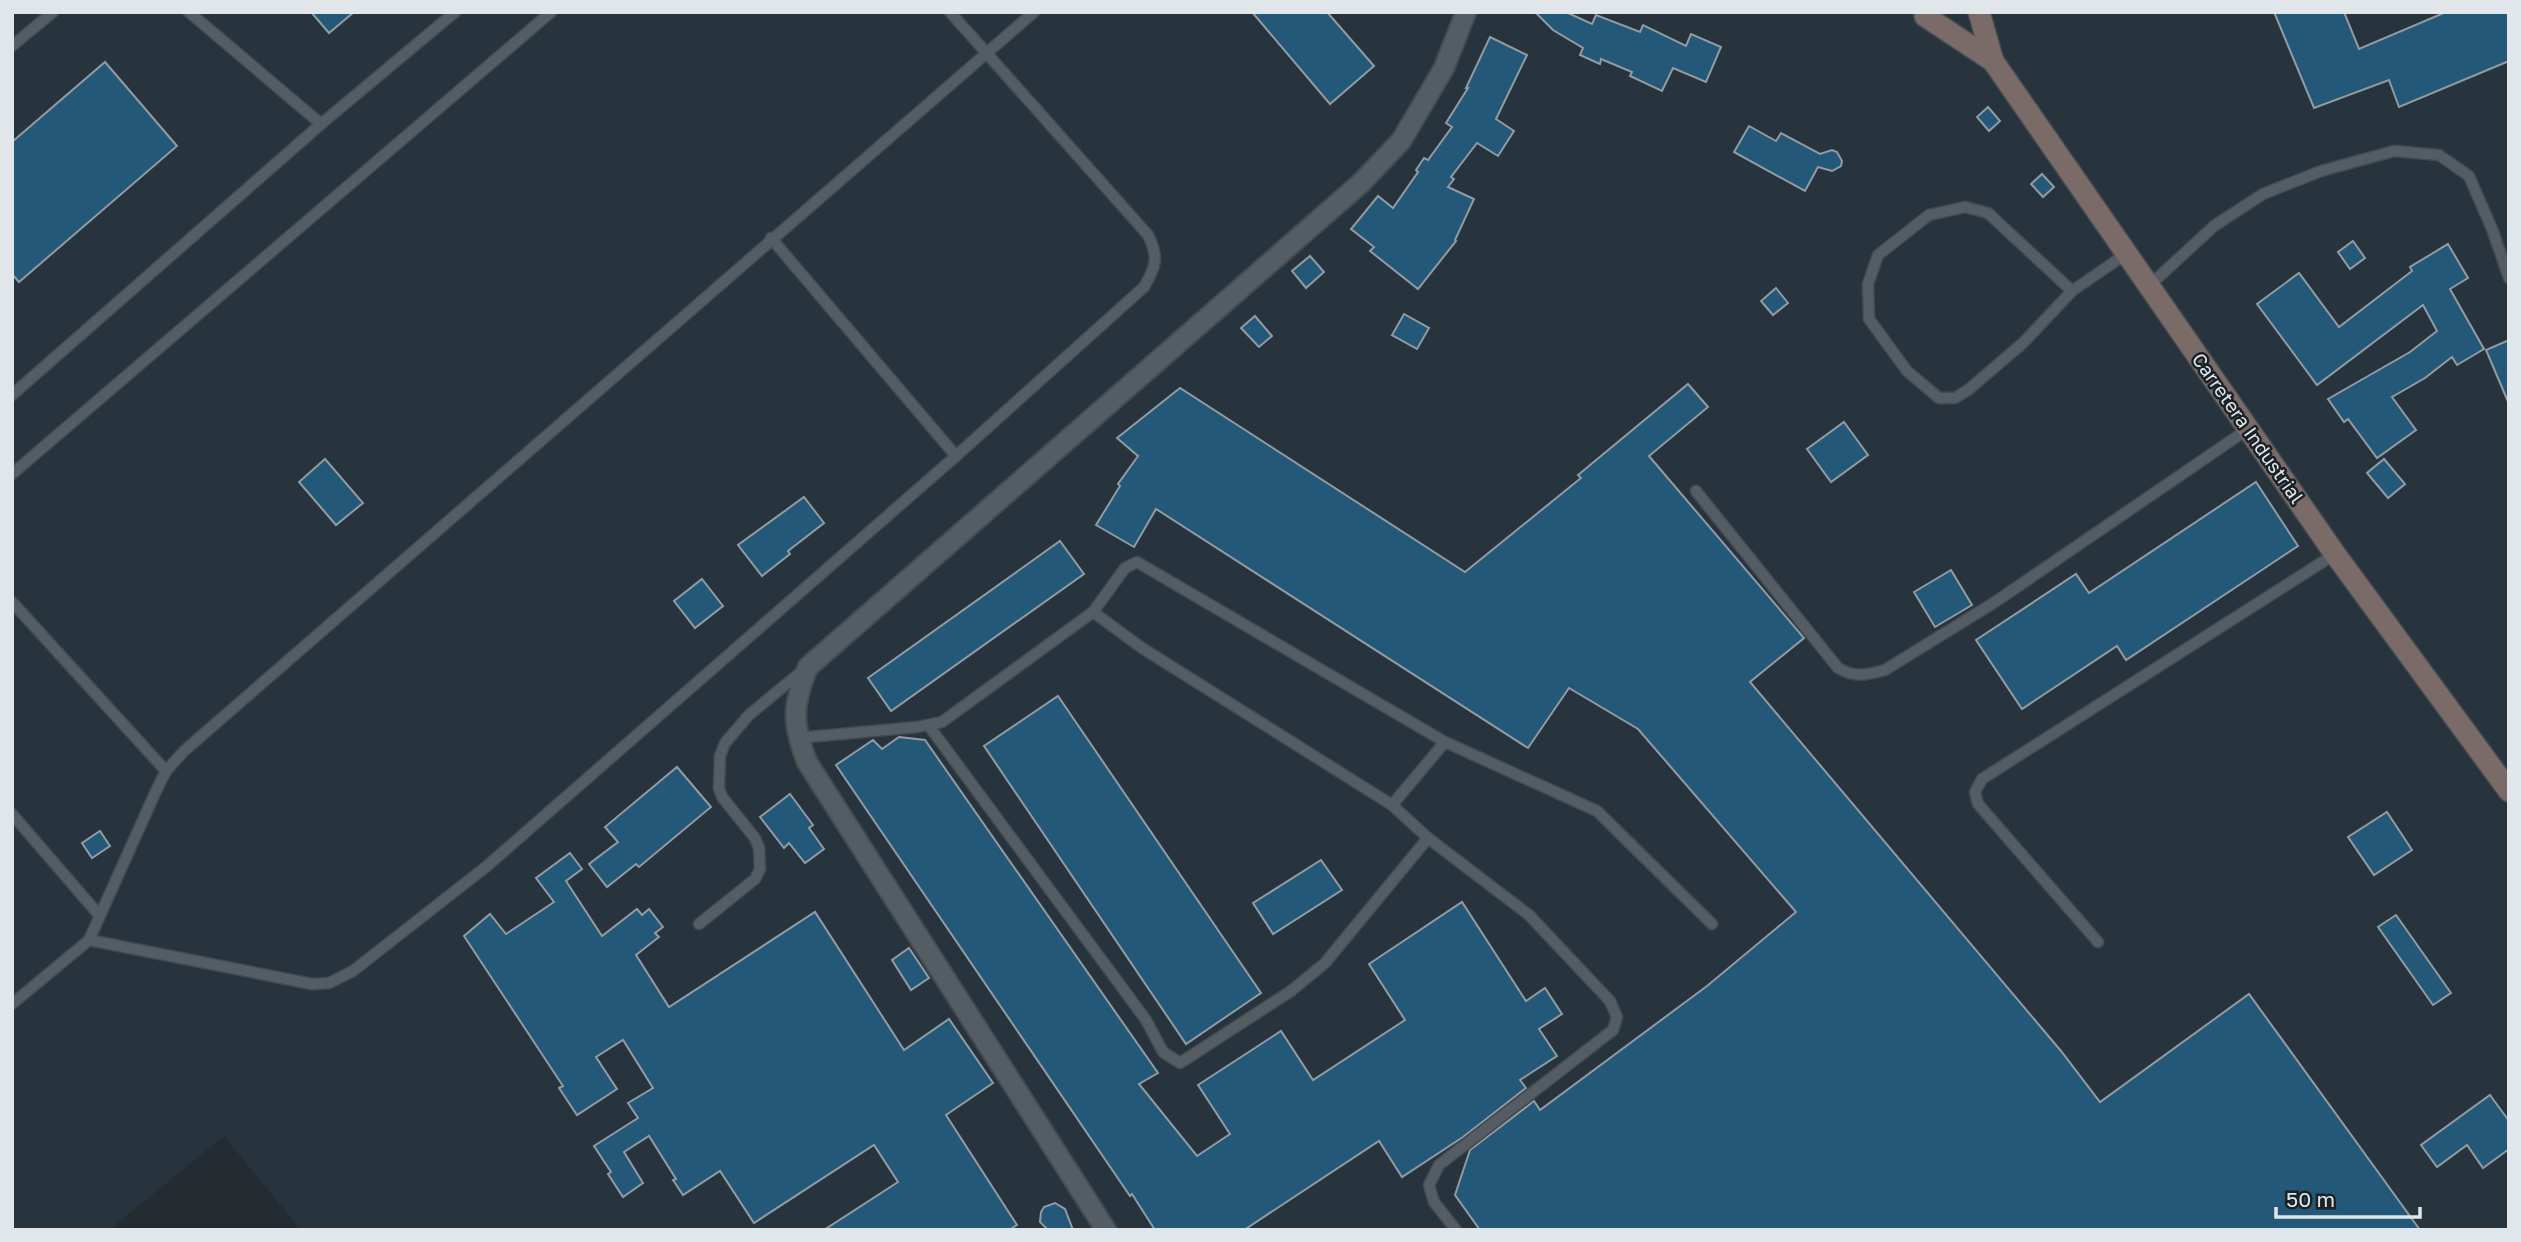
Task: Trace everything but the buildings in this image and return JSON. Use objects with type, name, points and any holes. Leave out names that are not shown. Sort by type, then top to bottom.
[{"type":"main road","points":[[1916,14],[1944,16],[1951,12]]},
{"type":"main road","name":"Carretera Industrial","points":[[1979,12],[1993,61],[2335,554],[2509,791]]},
{"type":"main road","name":"Carretera Industrial","points":[[1916,14],[1993,61]]},
{"type":"street","points":[[1106,1230],[807,762],[797,738],[796,695],[808,667],[1361,183],[1401,141],[1444,68],[1466,12]]},
{"type":"lane","points":[[12,46],[53,12]]},
{"type":"lane","points":[[189,12],[321,124]]},
{"type":"lane","points":[[12,395],[321,124],[455,12]]},
{"type":"lane","points":[[12,474],[551,12]]},
{"type":"lane","points":[[89,940],[312,984],[329,984],[353,971],[487,866],[956,456],[1144,287],[1154,270],[1155,250],[1148,235],[950,12]]},
{"type":"lane","points":[[12,1004],[89,940],[166,771],[194,741],[1034,12]]},
{"type":"lane","points":[[2150,285],[2214,226],[2263,194],[2321,171],[2394,151],[2439,155],[2469,176],[2509,278]]},
{"type":"lane","points":[[2072,291],[1988,213],[1965,207],[1928,215],[1878,255],[1868,284],[1869,319],[1907,371],[1940,398],[1955,398],[2022,343],[2072,291],[2126,254]]},
{"type":"lane","points":[[771,238],[956,456]]},
{"type":"lane","points":[[1696,491],[1838,668],[1850,675],[1866,675],[1885,670],[1995,601],[2248,429]]},
{"type":"lane","points":[[2098,942],[1978,804],[1975,792],[1982,779],[2335,554]]},
{"type":"lane","points":[[797,738],[929,726],[942,722],[1093,612],[1125,568],[1137,562],[1445,742],[1597,811],[1712,924]]},
{"type":"lane","points":[[12,602],[166,771]]},
{"type":"lane","points":[[1093,612],[1142,649],[1392,804],[1428,838],[1529,915],[1610,1001],[1617,1017],[1613,1030],[1439,1165],[1429,1185],[1434,1202],[1455,1230]]},
{"type":"lane","points":[[699,924],[755,879],[760,869],[759,848],[755,838],[722,797],[719,788],[720,756],[724,743],[757,707],[808,667]]},
{"type":"lane","points":[[929,726],[1146,1020],[1163,1052],[1180,1063],[1291,991],[1325,962],[1428,838]]},
{"type":"lane","points":[[1392,804],[1445,742]]},
{"type":"lane","points":[[12,814],[99,915]]},
{"type":"shaded area","points":[[12,12],[2509,12],[2509,1230],[301,1230],[224,1136],[109,1230],[12,1230]]}]
